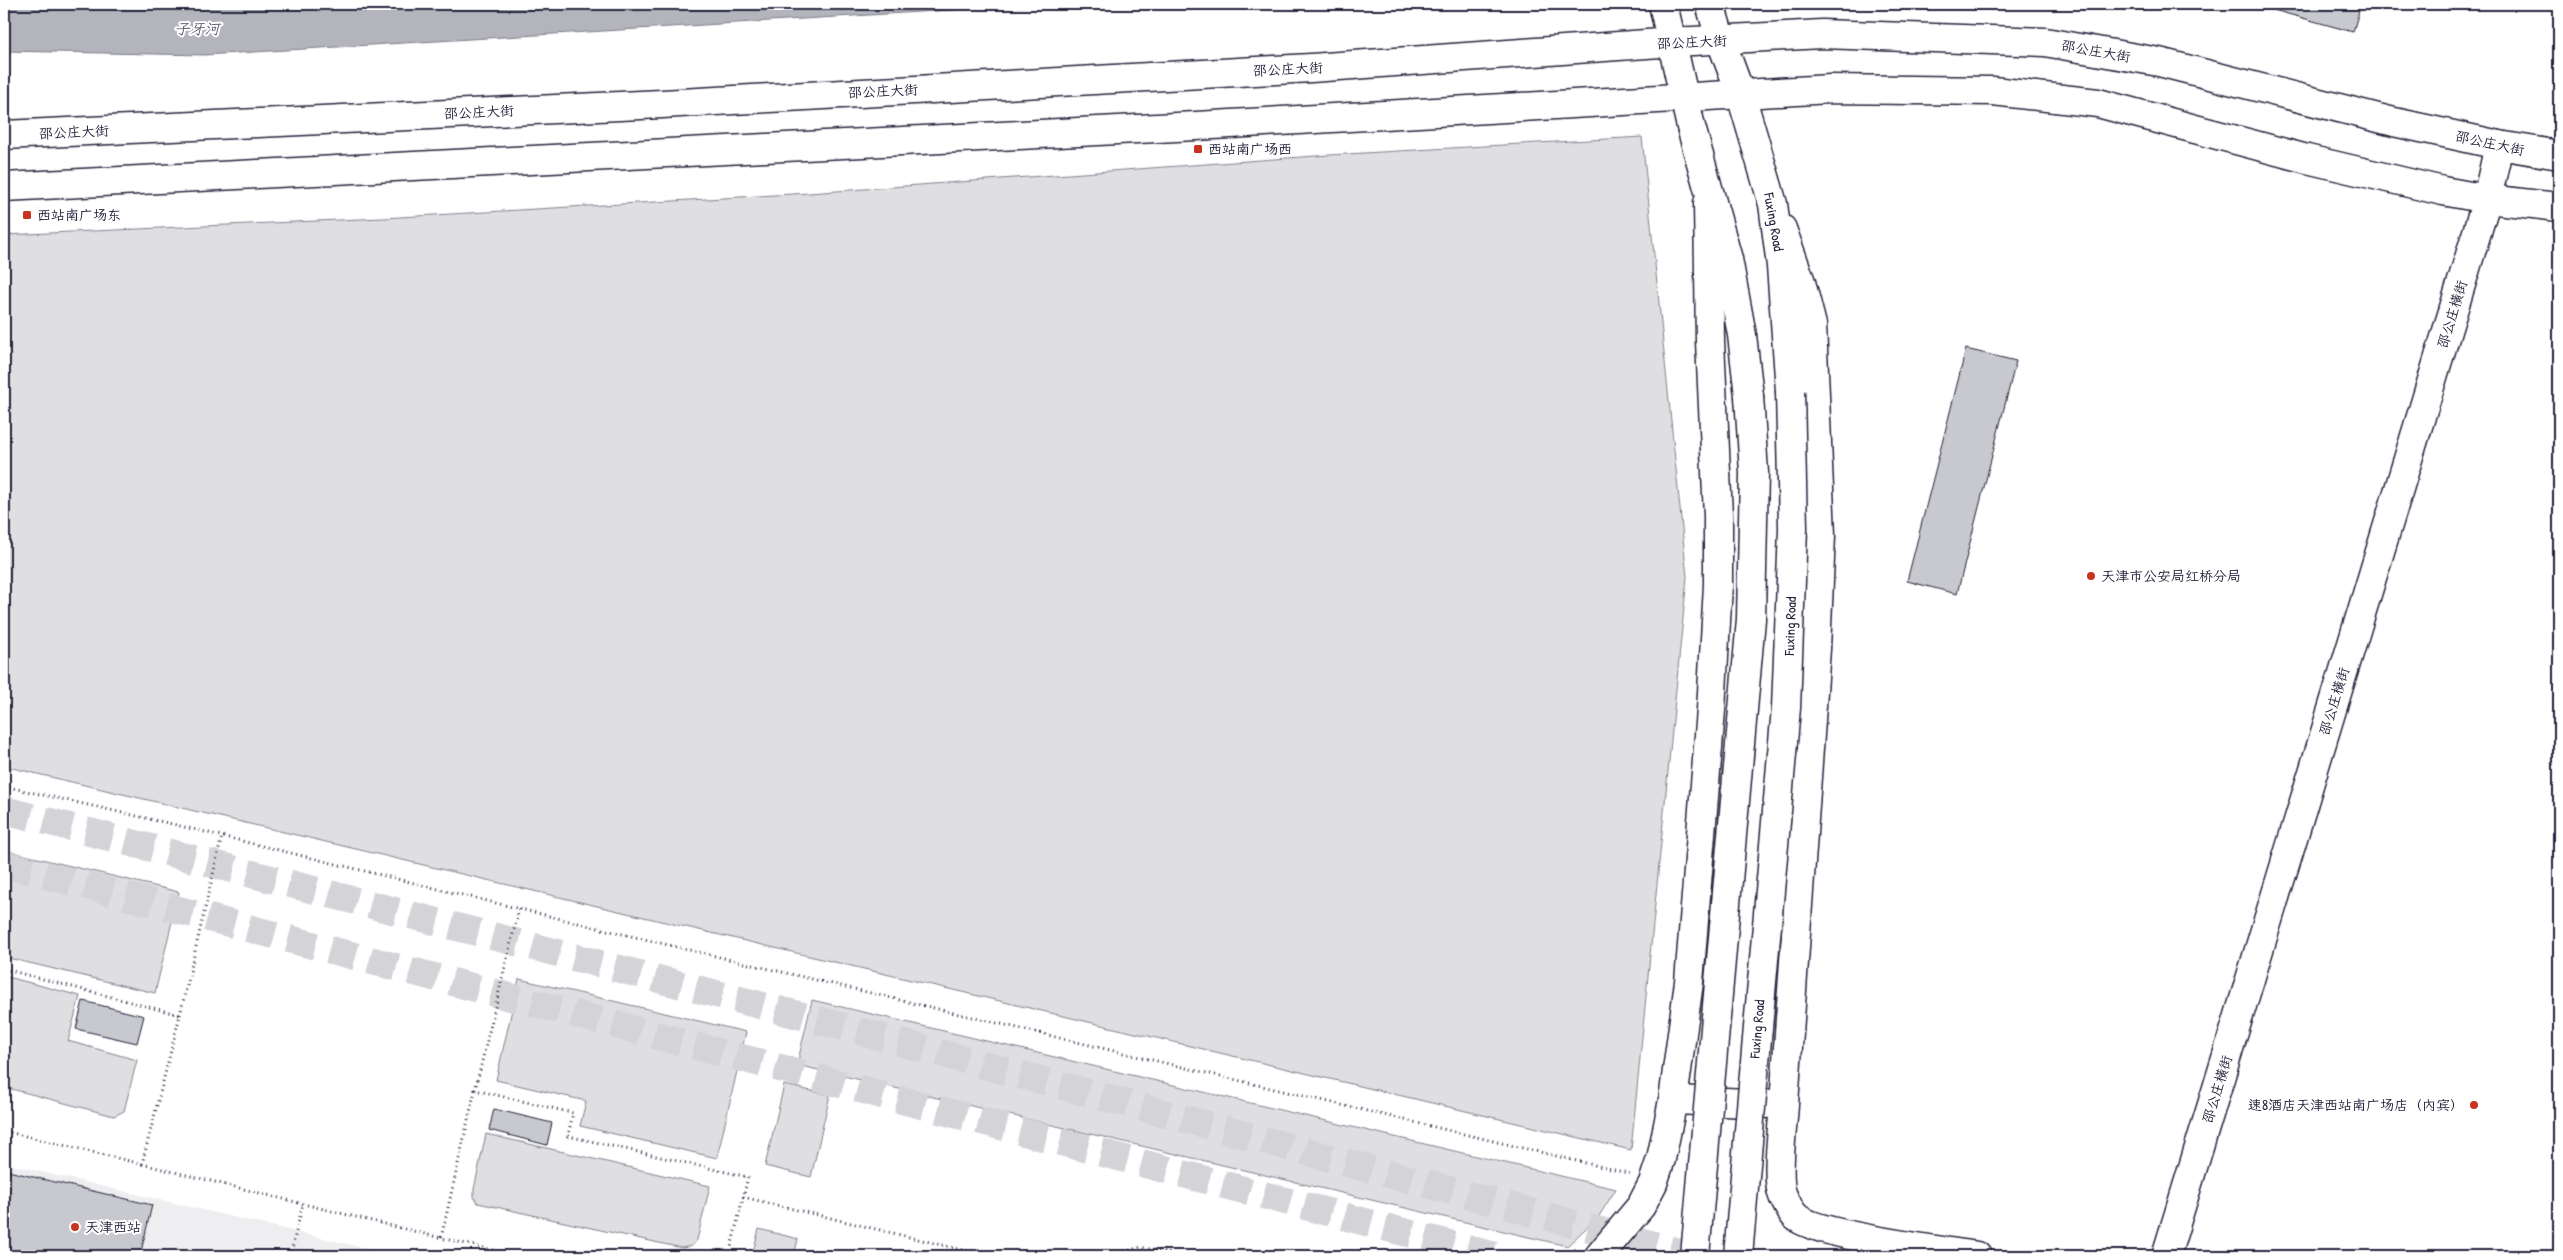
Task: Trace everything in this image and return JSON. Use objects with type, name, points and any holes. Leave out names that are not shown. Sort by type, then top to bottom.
[{"type":"street","points":[[1663,4],[1674,42],[1684,97],[1728,258],[1742,335],[1749,396],[1754,472],[1751,618],[1695,1256]]},
{"type":"street","name":"Fuxing Road","points":[[1710,4],[1721,41],[1741,95],[1773,204],[1781,266],[1790,391],[1793,529],[1786,708],[1737,1256]]},
{"type":"street","name":"邵公庄大街","points":[[4,135],[662,104],[1300,68],[1674,42],[1721,41],[1822,34],[2045,42],[2159,62],[2394,122],[2499,145],[2559,155]]},
{"type":"street","points":[[4,187],[1196,126],[1830,89],[1993,91],[2098,103],[2307,159],[2487,199],[2559,206]]},
{"type":"street","name":"邵公庄横街","points":[[2166,1256],[2487,199],[2499,145]]},
{"type":"street","points":[[1591,1250],[1631,1220],[1653,1183],[1661,1159],[1673,1100],[1689,982],[1711,710],[1718,585],[1718,516],[1710,341],[1708,184]]},
{"type":"street","points":[[1773,204],[1801,282],[1812,325],[1821,535],[1816,658],[1780,1170],[1782,1194],[1795,1216],[1818,1226],[1858,1236],[1977,1256]]},
{"type":"street","points":[[1673,1100],[1784,1104]]},
{"type":"street","points":[[1737,1256],[1750,1256]]},
{"type":"path","points":[[4,786],[222,836],[519,909],[1632,1174]]},
{"type":"path","points":[[142,1164],[180,1015],[222,836]]},
{"type":"path","points":[[441,1238],[519,909]]},
{"type":"path","points":[[4,969],[180,1015]]},
{"type":"path","points":[[475,1090],[573,1113],[568,1136],[748,1177],[729,1256]]},
{"type":"path","points":[[4,1131],[518,1256]]},
{"type":"path","points":[[1628,1183],[1636,1166]]},
{"type":"path","points":[[743,1197],[988,1256]]},
{"type":"path","points":[[290,1256],[303,1204]]},
{"type":"path","points":[[1110,1256],[1142,1247],[1179,1256]]},
{"type":"path","points":[[1566,1256],[1591,1250]]},
{"type":"shaded area","points":[[1642,137],[1687,577],[1631,1150],[4,766],[4,235],[383,218],[809,193],[1329,155]]},
{"type":"shaded area","points":[[4,850],[179,892],[155,993],[4,957]]},
{"type":"shaded area","points":[[4,976],[80,996],[68,1041],[137,1060],[124,1111],[114,1116],[4,1087]]},
{"type":"shaded area","points":[[519,979],[746,1032],[717,1158],[580,1126],[586,1101],[496,1080]]},
{"type":"shaded area","points":[[812,1000],[1616,1189],[1599,1216],[1567,1246],[797,1065]]},
{"type":"shaded area","points":[[784,1085],[830,1095],[811,1177],[765,1166]]},
{"type":"shaded area","points":[[486,1134],[710,1186],[697,1240],[692,1246],[682,1248],[478,1203],[474,1197],[474,1189]]},
{"type":"shaded area","name":"天津西站","points":[[4,1163],[398,1256],[4,1256]]},
{"type":"shaded area","points":[[759,1229],[798,1239],[794,1256],[752,1256]]},
{"type":"water","name":"子牙河","points":[[4,4],[1053,4],[204,55],[4,51]]},
{"type":"building","points":[[2270,4],[2361,4],[2353,32],[2270,9]]},
{"type":"building","points":[[1966,349],[2016,361],[1957,594],[1907,581]]},
{"type":"building","points":[[83,1001],[144,1016],[137,1043],[76,1029]]},
{"type":"building","points":[[494,1109],[552,1123],[547,1145],[489,1130]]},
{"type":"building","name":"天津西站","points":[[4,1170],[152,1205],[140,1256],[4,1256]]},
{"type":"tunnel","points":[[4,810],[806,1017],[1694,1256]]},
{"type":"tunnel","points":[[4,864],[1495,1256]]},
{"type":"place","name":"西站南广场西","points":[[1198,149]]},
{"type":"place","name":"西站南广场东","points":[[27,215]]},
{"type":"place","name":"天津市公安局红桥分局","points":[[2091,576]]},
{"type":"place","name":"速8酒店天津西站南广场店（内宾）","points":[[2474,1105]]},
{"type":"place","name":"天津西站","points":[[75,1227]]}]
